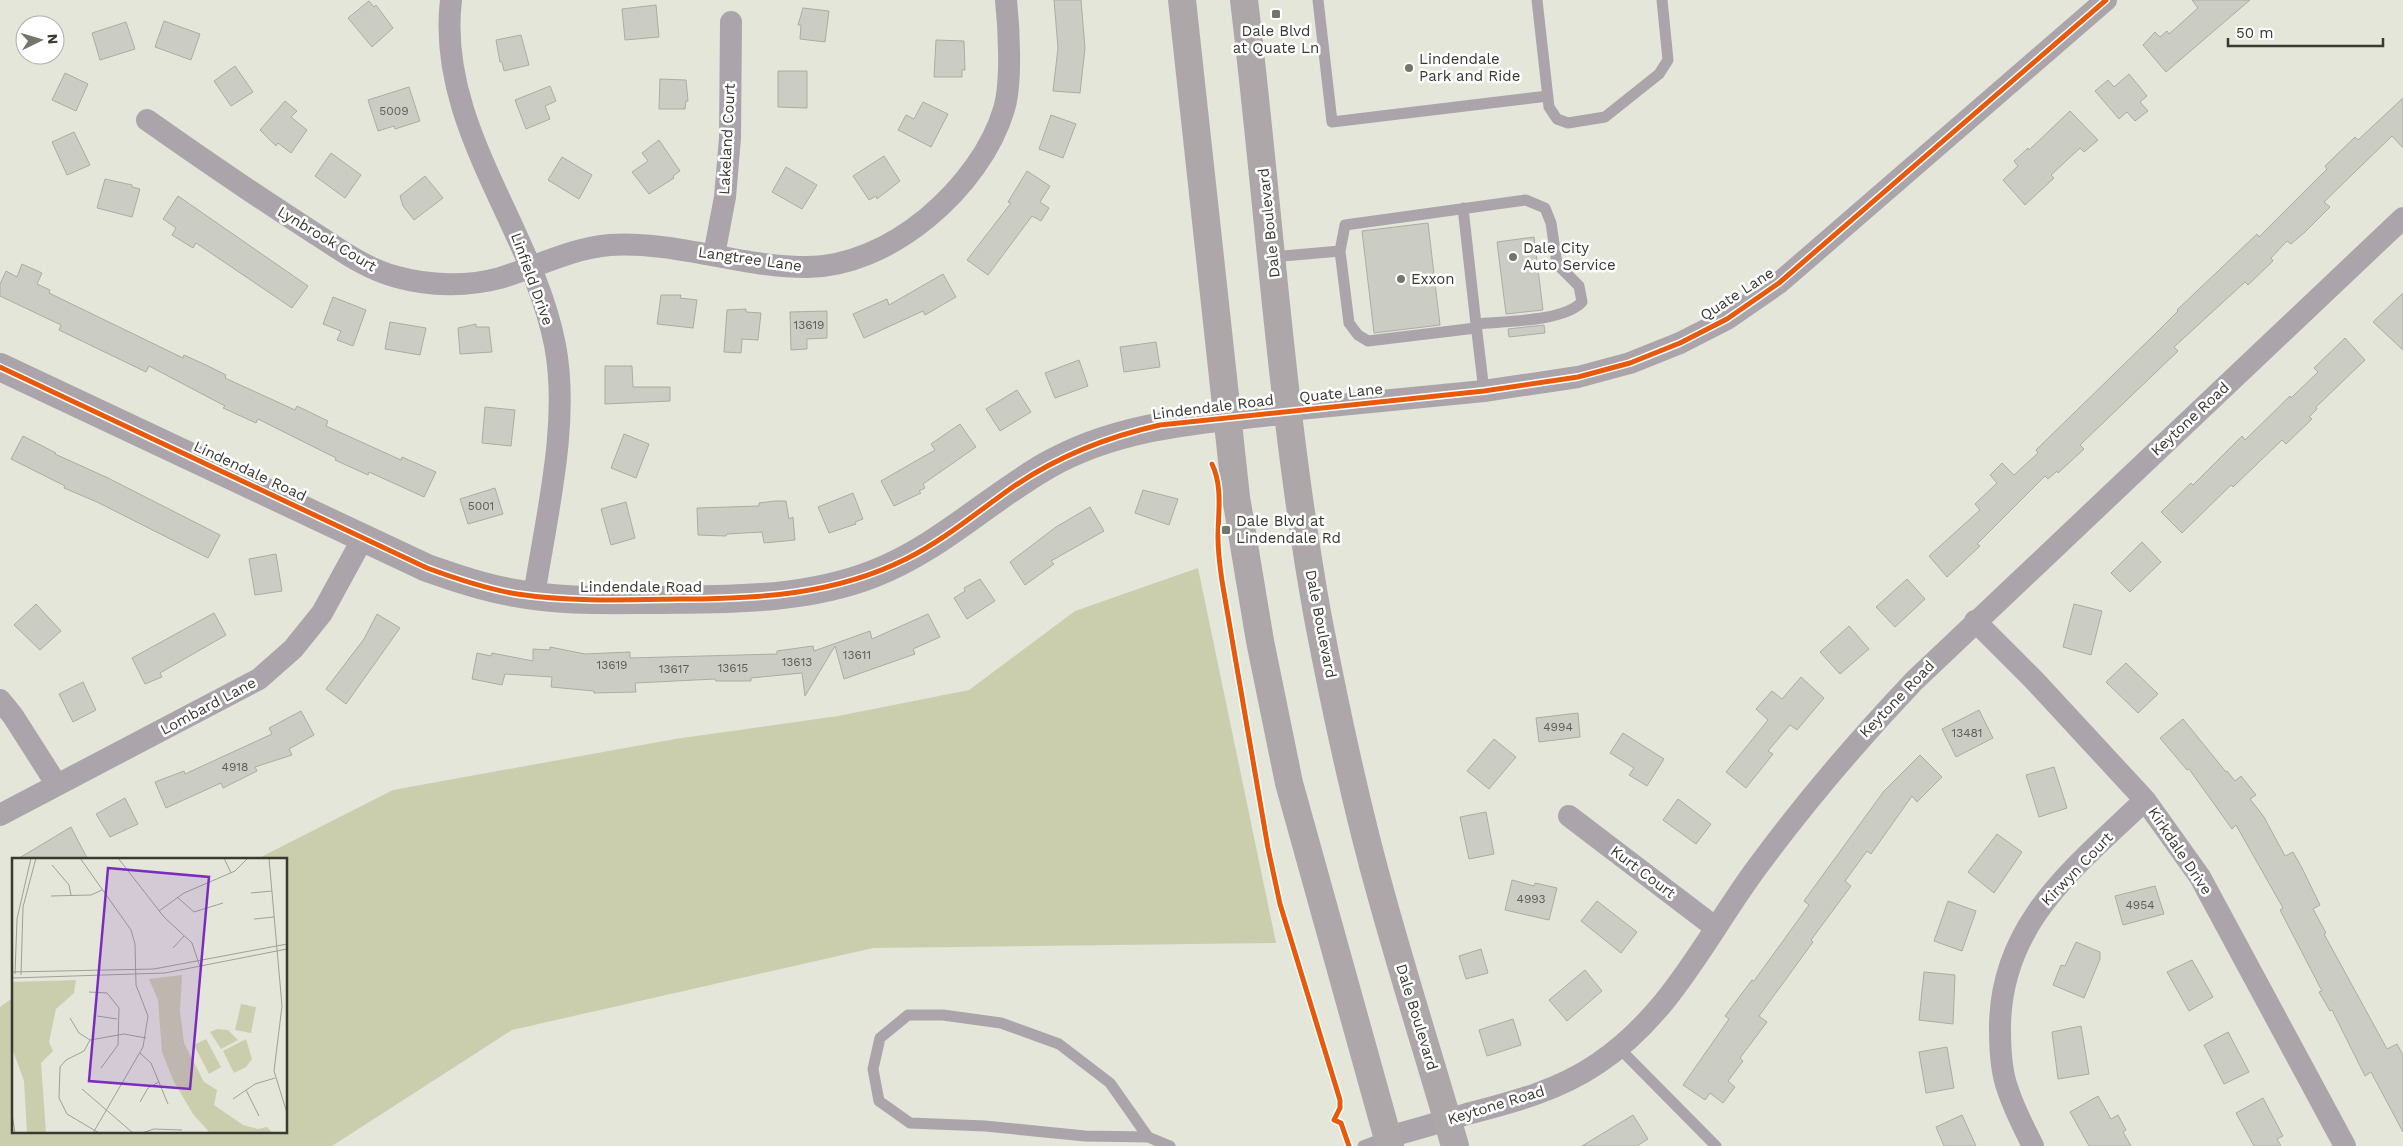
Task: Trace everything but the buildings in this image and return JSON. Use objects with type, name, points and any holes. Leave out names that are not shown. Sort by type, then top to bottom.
[{"type":"main road","points":[[1182,0],[1236,497],[1280,745],[1380,1143]]},
{"type":"main road","name":"Dale Boulevard","points":[[1244,0],[1289,410],[1312,580],[1349,765],[1381,897],[1455,1146]]},
{"type":"street","name":"Linfield Drive","points":[[452,0],[451,45],[456,82],[466,119],[545,306],[555,345],[560,385],[560,426],[534,596]]},
{"type":"street","name":"Langtree Lane","points":[[530,268],[576,252],[607,246],[639,244],[780,266],[809,267],[832,265],[877,251],[899,239],[928,218],[971,171],[990,140],[1005,108],[1009,61],[1006,0]]},
{"type":"street","name":"Quate Lane","points":[[1289,410],[1484,391],[1578,377],[1630,362],[1680,343],[1727,319],[1779,283],[2106,0]]},
{"type":"street","name":"Lakeland Court","points":[[714,255],[725,197],[730,138],[731,22]]},
{"type":"street","name":"Lynbrook Court","points":[[148,120],[246,190],[367,266],[411,280],[456,284],[498,278],[530,268]]},
{"type":"street","name":"Keytone Road","points":[[1380,1143],[1447,1120],[1532,1097],[1569,1081],[1619,1048],[1651,1018],[1677,988],[1780,836],[1854,745],[1914,681],[2403,218]]},
{"type":"street","name":"Lindendale Road","points":[[0,367],[427,568],[470,583],[534,596],[584,600],[745,599],[785,595],[834,586],[872,575],[907,558],[941,539],[1033,475],[1086,446],[1122,433],[1160,425],[1289,410]]},
{"type":"street","name":"Lombard Lane","points":[[0,815],[259,679],[293,649],[322,613],[363,538]]},
{"type":"street","name":"Kirkdale Drive","points":[[1975,622],[2034,680],[2145,800],[2200,877],[2345,1146]]},
{"type":"street","points":[[0,700],[13,716],[57,785]]},
{"type":"street","name":"Kirwyn Court","points":[[2033,1146],[2008,1090],[2000,1046],[2000,1013],[2004,980],[2010,961],[2025,930],[2043,901],[2066,875],[2145,800]]},
{"type":"street","name":"Kurt Court","points":[[1569,816],[1716,928]]},
{"type":"lane","points":[[1318,0],[1332,122],[1548,96]]},
{"type":"lane","points":[[1537,0],[1549,107],[1557,119],[1568,122],[1605,117],[1659,74],[1668,60],[1662,0]]},
{"type":"lane","points":[[1526,200],[1545,208],[1551,223],[1557,264],[1579,286],[1582,302],[1575,309],[1557,314],[1476,326],[1368,341],[1358,334],[1349,323],[1340,251],[1345,225],[1463,208],[1526,200]]},
{"type":"lane","points":[[1463,208],[1484,391]]},
{"type":"lane","points":[[1272,257],[1340,251]]},
{"type":"lane","points":[[1148,1137],[1110,1083],[1059,1044],[1001,1023],[944,1015],[908,1015],[880,1038],[873,1069],[879,1101],[910,1123],[985,1126],[1085,1136],[1148,1137],[1170,1146]]},
{"type":"lane","points":[[1619,1048],[1716,1146]]},
{"type":"green space","points":[[1198,568],[1276,943],[873,948],[512,1030],[332,1146],[0,1146],[0,1007],[12,998],[12,1134],[288,1134],[288,858],[259,858],[393,790],[675,739],[838,716],[969,690],[1075,611]]},
{"type":"cycle path","points":[[0,367],[427,568],[460,580],[505,592],[537,597],[597,600],[737,598],[795,592],[851,580],[879,571],[906,559],[947,535],[1010,489],[1045,467],[1101,442],[1140,430],[1160,425],[1484,391],[1578,377],[1630,363],[1680,343],[1727,319],[1779,283],[2106,0]]},
{"type":"cycle path","points":[[1212,464],[1219,491],[1218,543],[1222,581],[1268,848],[1280,904],[1340,1100],[1340,1108],[1334,1120],[1341,1123],[1349,1146]]},
{"type":"place","name":"Dale Blvd at Quate Ln","points":[[1276,14]]},
{"type":"place","name":"Lindendale Park and Ride","points":[[1409,68]]},
{"type":"place","name":"Dale City Auto Service","points":[[1513,257]]},
{"type":"place","name":"Exxon","points":[[1401,279]]},
{"type":"place","name":"Dale Blvd at Lindendale Rd","points":[[1226,530]]}]
